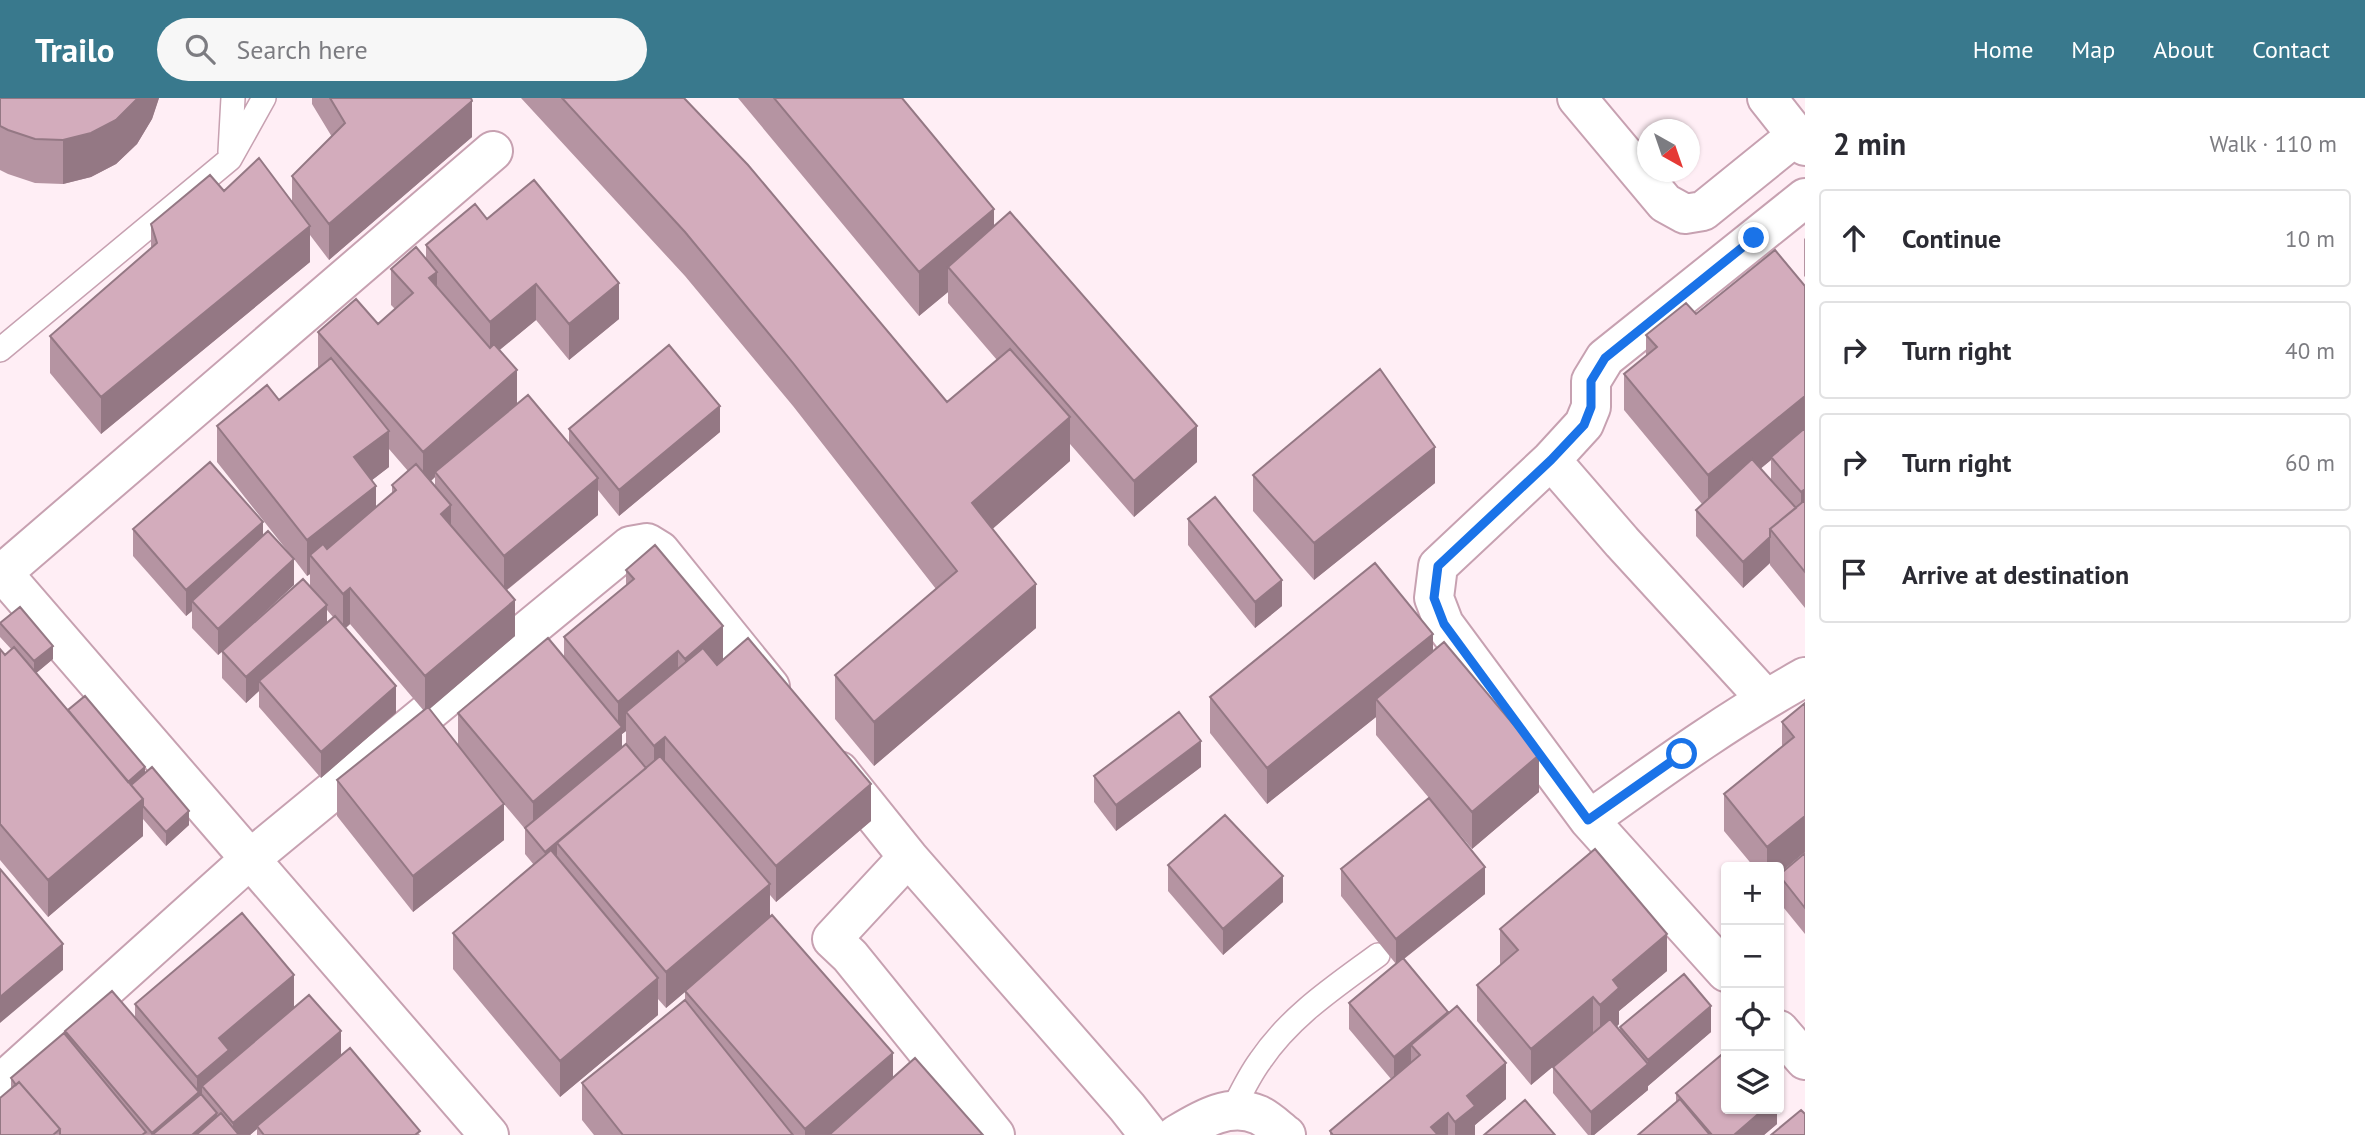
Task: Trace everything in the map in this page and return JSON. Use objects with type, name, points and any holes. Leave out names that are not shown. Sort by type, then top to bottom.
[{"type":"street","points":[[1577,98],[1665,203],[1685,214],[1703,211],[1801,141],[1767,98]]},
{"type":"street","points":[[489,1135],[1,573],[493,151]]},
{"type":"street","points":[[1721,966],[1588,820],[1444,624],[1434,598],[1438,566],[1551,460],[1584,425],[1591,407],[1591,381],[1605,358],[1805,198]]},
{"type":"street","points":[[1754,238],[1780,268]]},
{"type":"street","points":[[1551,460],[1766,699]]},
{"type":"street","points":[[0,1084],[250,859],[629,546],[647,543],[660,551],[789,709]]},
{"type":"street","points":[[1588,820],[1682,754],[1805,677]]},
{"type":"street","points":[[814,741],[908,857],[1149,1135]]},
{"type":"street","points":[[908,857],[832,939],[850,956],[995,1135]]},
{"type":"street","points":[[1784,1036],[1805,1060]]},
{"type":"street","points":[[1176,1135],[1198,1122],[1233,1109],[1259,1115],[1286,1135]]},
{"type":"lane","points":[[230,159],[233,98]]},
{"type":"lane","points":[[3,341],[230,159],[264,98]]},
{"type":"lane","points":[[1233,1109],[1259,1061],[1284,1030],[1308,1008],[1378,955]]},
{"type":"building","points":[[0,98],[138,98],[116,120],[91,133],[63,140],[35,139],[0,126]]},
{"type":"building","points":[[330,98],[471,98],[472,101],[329,224],[292,176],[345,123]]},
{"type":"building","points":[[562,98],[684,98],[748,165],[947,402],[1010,349],[1070,417],[972,503],[1036,584],[874,722],[835,675],[957,571],[793,363],[685,232]]},
{"type":"building","points":[[774,98],[902,98],[994,209],[919,272]]},
{"type":"building","points":[[259,158],[310,226],[101,397],[50,336],[157,243],[151,224],[210,175],[224,191]]},
{"type":"building","points":[[534,180],[619,283],[569,324],[536,284],[490,322],[426,245],[475,204],[487,219]]},
{"type":"building","points":[[1010,212],[1197,426],[1134,481],[948,267]]},
{"type":"building","points":[[416,247],[437,272],[429,278],[490,348],[494,344],[517,370],[423,452],[318,332],[356,299],[378,324],[413,293],[391,269]]},
{"type":"building","points":[[1775,250],[1805,286],[1805,396],[1708,475],[1624,374],[1657,347],[1646,335],[1686,303],[1696,314]]},
{"type":"building","points":[[669,345],[720,406],[619,490],[569,429]]},
{"type":"building","points":[[331,358],[389,431],[354,457],[376,486],[307,540],[217,426],[267,385],[279,400]]},
{"type":"building","points":[[1380,369],[1435,447],[1314,543],[1253,475]]},
{"type":"building","points":[[528,395],[598,478],[504,556],[435,472]]},
{"type":"building","points":[[1805,428],[1805,489],[1801,492],[1771,457]]},
{"type":"building","points":[[1752,459],[1796,508],[1770,529],[1770,537],[1743,562],[1696,510]]},
{"type":"building","points":[[210,462],[263,522],[186,590],[133,529]]},
{"type":"building","points":[[416,464],[451,505],[441,514],[515,600],[425,676],[350,588],[343,594],[310,555],[323,544],[327,549],[396,490],[392,485]]},
{"type":"building","points":[[1215,497],[1282,580],[1255,602],[1188,519]]},
{"type":"building","points":[[1805,500],[1805,572],[1770,529]]},
{"type":"building","points":[[268,531],[294,559],[218,629],[192,601]]},
{"type":"building","points":[[655,545],[723,626],[685,659],[678,651],[618,702],[564,637],[634,579],[626,570]]},
{"type":"building","points":[[1375,563],[1433,634],[1267,768],[1210,697]]},
{"type":"building","points":[[303,579],[327,605],[246,677],[222,651]]},
{"type":"building","points":[[20,607],[53,646],[34,661],[0,623]]},
{"type":"building","points":[[335,616],[396,686],[321,752],[259,681]]},
{"type":"building","points":[[548,638],[622,727],[533,802],[458,713]]},
{"type":"building","points":[[748,638],[871,784],[776,866],[665,737],[654,746],[626,712],[703,648],[717,665]]},
{"type":"building","points":[[1444,642],[1539,755],[1472,812],[1376,699]]},
{"type":"building","points":[[14,647],[143,799],[48,880],[0,824],[0,649],[5,655]]},
{"type":"building","points":[[85,696],[145,767],[128,782],[68,710]]},
{"type":"building","points":[[1805,703],[1805,816],[1767,847],[1724,794],[1794,737],[1782,722]]},
{"type":"building","points":[[428,707],[504,804],[413,876],[337,780]]},
{"type":"building","points":[[1179,712],[1201,741],[1116,805],[1094,776]]},
{"type":"building","points":[[626,744],[646,768],[545,852],[525,828]]},
{"type":"building","points":[[660,756],[770,884],[666,972],[557,843]]},
{"type":"building","points":[[152,767],[189,811],[166,832],[143,806],[143,799],[131,785]]},
{"type":"building","points":[[1429,798],[1485,867],[1396,939],[1341,869]]},
{"type":"building","points":[[1225,815],[1283,876],[1223,929],[1168,865]]},
{"type":"building","points":[[1595,849],[1667,934],[1613,980],[1619,988],[1600,1005],[1593,997],[1531,1049],[1477,985],[1518,950],[1500,929]]},
{"type":"building","points":[[551,850],[658,978],[560,1061],[453,933]]},
{"type":"building","points":[[1805,853],[1805,908],[1784,881],[1784,871]]},
{"type":"building","points":[[0,869],[63,944],[0,997]]},
{"type":"building","points":[[242,913],[294,975],[219,1038],[229,1050],[197,1077],[135,1004]]},
{"type":"building","points":[[772,915],[893,1053],[805,1129],[685,991]]},
{"type":"building","points":[[1403,958],[1448,1012],[1394,1057],[1349,1003]]},
{"type":"building","points":[[1684,974],[1711,1006],[1648,1060],[1620,1027]]},
{"type":"building","points":[[112,991],[199,1092],[152,1133],[65,1031]]},
{"type":"building","points":[[309,995],[341,1031],[233,1123],[202,1086]]},
{"type":"building","points":[[685,1000],[793,1135],[623,1135],[582,1083]]},
{"type":"building","points":[[1457,1006],[1506,1063],[1467,1096],[1475,1106],[1455,1122],[1448,1113],[1431,1127],[1438,1135],[1333,1135],[1330,1131],[1420,1055],[1411,1045]]},
{"type":"building","points":[[1610,1019],[1648,1064],[1591,1112],[1553,1067]]},
{"type":"building","points":[[64,1033],[146,1132],[142,1135],[60,1135],[60,1129],[19,1082],[16,1085],[11,1078]]},
{"type":"building","points":[[350,1048],[420,1131],[415,1135],[264,1135],[257,1126]]},
{"type":"building","points":[[1721,1055],[1721,1114],[1758,1114],[1734,1135],[1712,1135],[1676,1093]]},
{"type":"building","points":[[915,1058],[983,1135],[829,1135]]},
{"type":"building","points":[[19,1082],[60,1129],[53,1135],[0,1135],[0,1098]]},
{"type":"building","points":[[201,1094],[217,1113],[192,1135],[152,1135]]},
{"type":"building","points":[[1680,1099],[1710,1135],[1638,1135]]},
{"type":"building","points":[[1525,1100],[1555,1135],[1484,1135]]},
{"type":"building","points":[[1801,1110],[1805,1114],[1805,1135],[1771,1135]]},
{"type":"building","points":[[221,1113],[239,1135],[196,1135]]},
{"type":"route","points":[[1682,754],[1588,820],[1444,624],[1434,598],[1438,566],[1551,460],[1584,425],[1591,407],[1591,381],[1605,358],[1754,238]]}]
